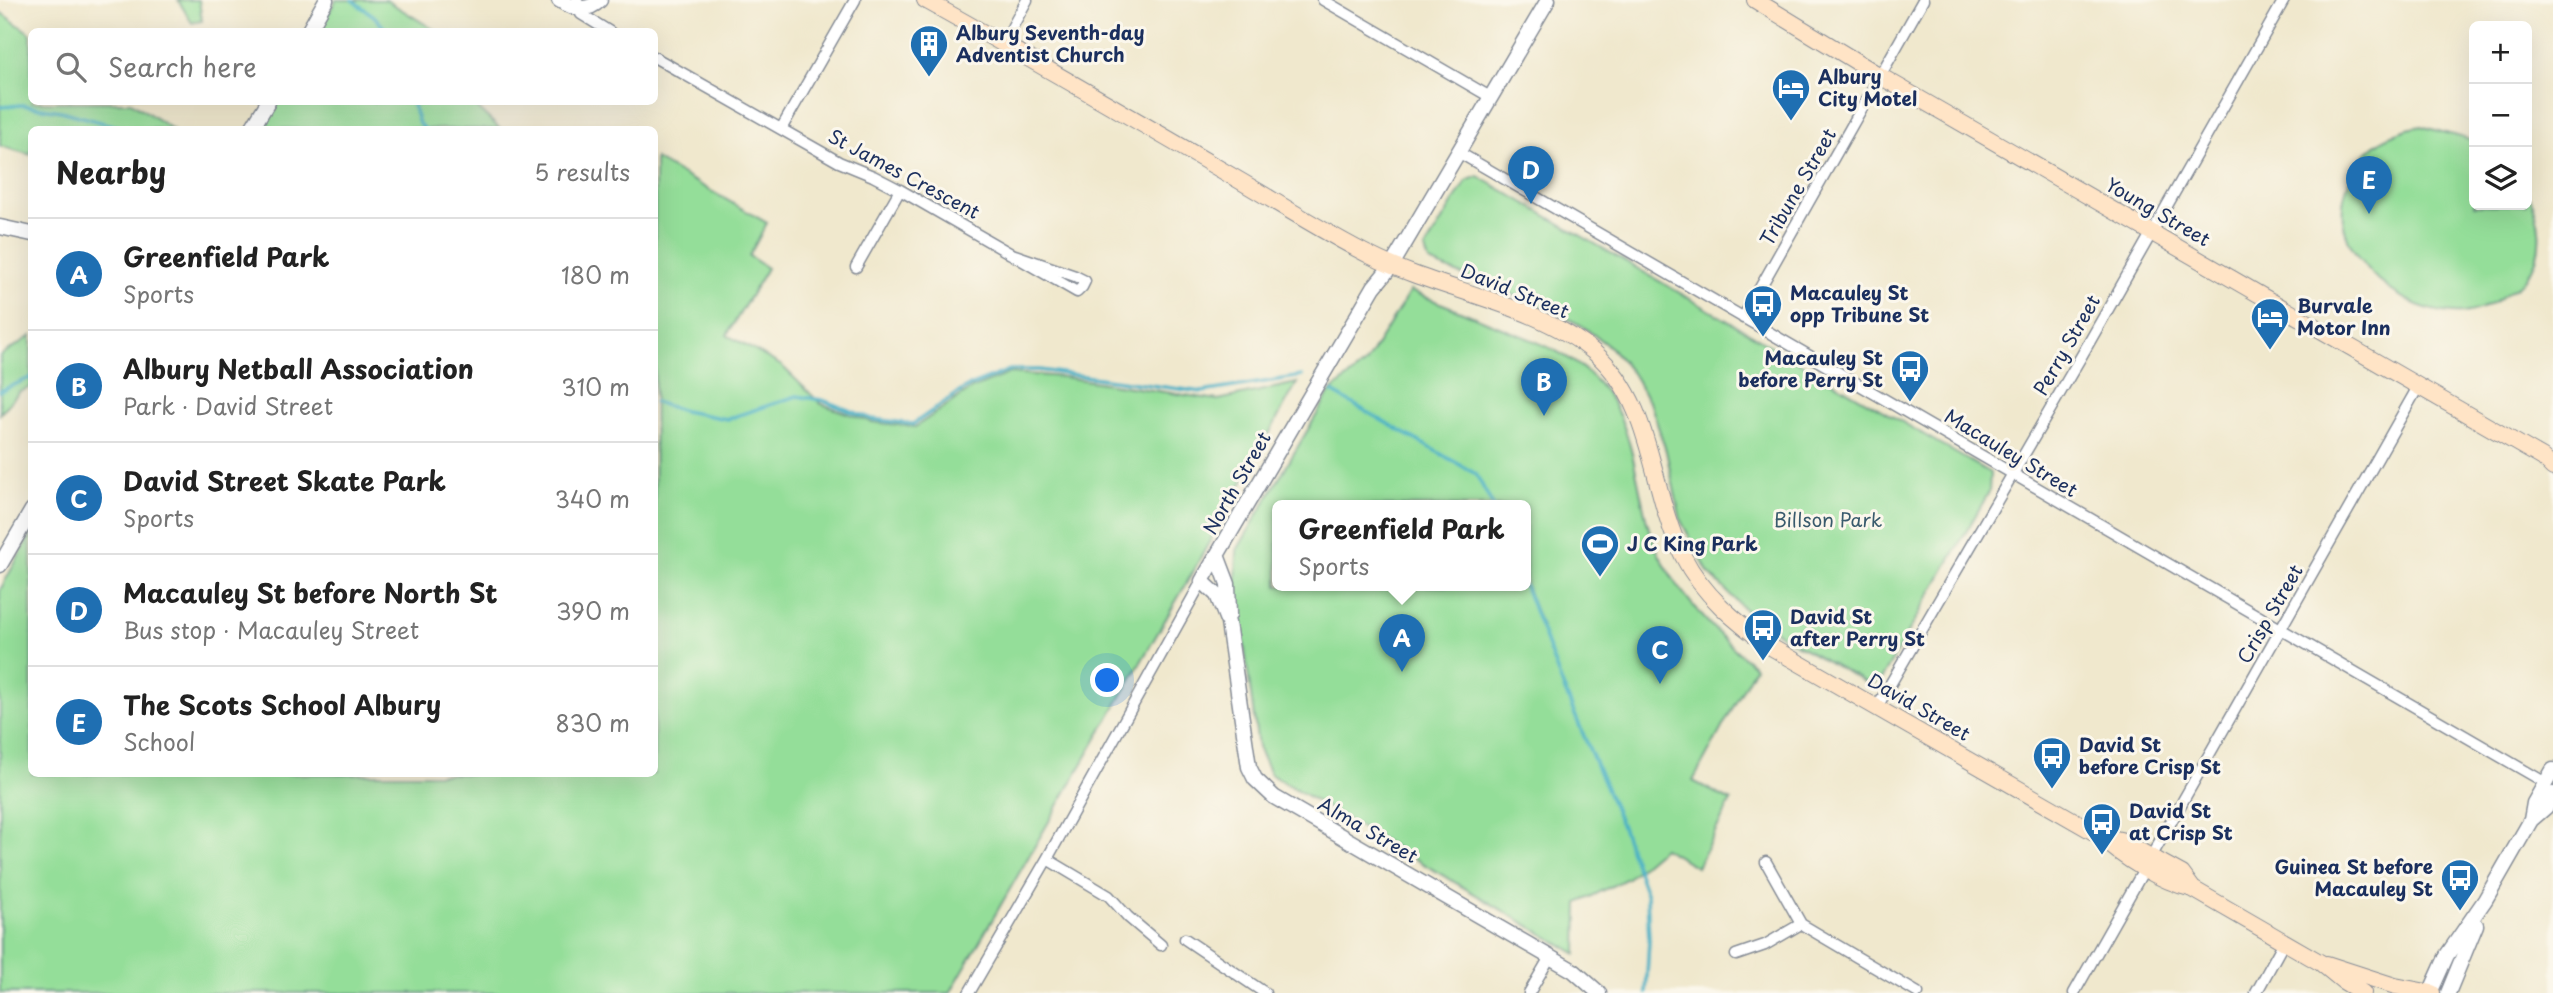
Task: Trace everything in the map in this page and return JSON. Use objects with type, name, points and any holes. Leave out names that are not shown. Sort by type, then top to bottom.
[{"type":"main road","name":"David Street","points":[[925,0],[1369,255],[1533,317],[1569,335],[1595,353],[1625,388],[1638,414],[1682,554],[1697,579],[1731,616],[1760,639],[2099,835],[2114,849],[2148,862],[2176,885],[2193,889],[2321,963],[2363,993]]},
{"type":"main road","name":"Young Street","points":[[1755,0],[1880,76],[2550,462]]},
{"type":"main road","name":"David Street","points":[[2321,963],[2395,986],[2431,993]]},
{"type":"street","points":[[310,28],[326,0]]},
{"type":"street","points":[[559,0],[592,7],[600,0]]},
{"type":"street","points":[[781,129],[855,0]]},
{"type":"street","points":[[1003,44],[1027,0]]},
{"type":"street","points":[[1323,0],[1492,98]]},
{"type":"street","name":"North Street","points":[[970,993],[1217,555],[1374,287],[1392,265],[1548,0]]},
{"type":"street","name":"Tribune Street","points":[[1743,318],[1923,0]]},
{"type":"street","name":"Perry Street","points":[[1877,706],[2284,0]]},
{"type":"street","points":[[577,4],[581,14],[604,28]]},
{"type":"street","name":"St James Crescent","points":[[658,59],[839,162],[900,190],[1009,253],[1085,281],[1077,292]]},
{"type":"street","points":[[253,126],[266,105]]},
{"type":"street","name":"Macauley Street","points":[[1458,152],[2281,631],[2550,792]]},
{"type":"street","points":[[856,267],[900,190]]},
{"type":"street","points":[[0,226],[28,233]]},
{"type":"street","name":"Crisp Street","points":[[2074,993],[2418,387]]},
{"type":"street","points":[[0,565],[28,517]]},
{"type":"street","name":"Alma Street","points":[[1217,555],[1228,584],[1228,623],[1250,767],[1264,789],[1574,971],[1599,993]]},
{"type":"street","name":"Alma Street","points":[[1202,581],[1217,595],[1228,623]]},
{"type":"street","points":[[2531,820],[2534,803],[2550,792]]},
{"type":"street","points":[[2431,993],[2447,956],[2485,900],[2550,792]]},
{"type":"street","points":[[1047,859],[1109,896],[1128,917],[1161,945]]},
{"type":"street","points":[[1766,862],[1801,924],[1918,993]]},
{"type":"street","points":[[2448,993],[2485,900]]},
{"type":"street","points":[[1735,955],[1765,945],[1801,924]]},
{"type":"street","points":[[1185,939],[1265,993]]},
{"type":"street","points":[[2256,993],[2284,942]]},
{"type":"street","points":[[1529,993],[1550,957]]},
{"type":"street","points":[[1893,993],[1899,982]]},
{"type":"green space","points":[[178,0],[199,0],[202,21],[192,23]]},
{"type":"green space","points":[[336,0],[386,0],[431,28],[320,28]]},
{"type":"green space","points":[[0,12],[28,32],[28,105],[136,105],[167,126],[28,126],[28,154],[0,146]]},
{"type":"green space","points":[[276,105],[474,105],[497,126],[264,126]]},
{"type":"green space","points":[[2421,126],[2469,140],[2469,210],[2532,210],[2532,201],[2539,234],[2533,267],[2520,284],[2496,301],[2475,311],[2448,313],[2432,310],[2403,298],[2367,269],[2353,249],[2346,232],[2344,197],[2358,164],[2385,139]]},
{"type":"green space","points":[[658,161],[767,223],[749,256],[767,268],[727,335],[782,366],[821,404],[872,422],[915,427],[971,389],[1010,373],[1063,377],[1218,400],[1297,383],[1190,577],[950,993],[0,993],[0,590],[28,539],[28,777],[658,777]]},
{"type":"green space","name":"Billson Park","points":[[1478,176],[1990,473],[1989,492],[1882,678],[1870,685],[1790,641],[1747,612],[1708,572],[1681,521],[1666,451],[1651,405],[1632,373],[1611,348],[1581,325],[1429,262],[1425,249],[1466,181]]},
{"type":"green space","points":[[1410,291],[1537,342],[1576,363],[1599,384],[1620,416],[1632,453],[1649,529],[1667,568],[1708,622],[1755,667],[1693,781],[1731,801],[1697,867],[1663,848],[1628,878],[1578,903],[1577,954],[1270,774],[1258,747],[1236,584],[1237,550],[1330,392],[1365,364]]},
{"type":"green space","points":[[28,338],[28,388],[19,392],[0,414],[0,356]]},
{"type":"waterway","points":[[352,0],[374,16],[384,28]]},
{"type":"waterway","points":[[0,107],[22,105],[61,111],[115,126]]},
{"type":"waterway","points":[[413,105],[421,126]]},
{"type":"waterway","points":[[658,403],[727,419],[797,396],[822,400],[872,419],[913,424],[967,387],[1010,370],[1039,370],[1202,392],[1302,376]]},
{"type":"waterway","points":[[0,391],[28,379]]},
{"type":"waterway","points":[[1332,392],[1476,474],[1490,500]]},
{"type":"waterway","points":[[1527,591],[1562,684],[1621,824],[1647,896],[1649,940],[1646,993]]},
{"type":"place","name":"Albury Seventh-day Adventist Church","points":[[929,78]]},
{"type":"place","name":"Albury City Motel","points":[[1791,122]]},
{"type":"place","name":"Macauley St before North St","points":[[1531,204]]},
{"type":"place","name":"The Scots School Albury","points":[[2369,214]]},
{"type":"place","name":"Macauley St opp Tribune St","points":[[1763,338]]},
{"type":"place","name":"Burvale Motor Inn","points":[[2270,351]]},
{"type":"place","name":"Macauley St before Perry St","points":[[1910,403]]},
{"type":"place","name":"Albury Netball Association","points":[[1544,416]]},
{"type":"place","name":"J C King Park","points":[[1600,578]]},
{"type":"place","name":"David St after Perry St","points":[[1763,662]]},
{"type":"place","name":"Greenfield Park","points":[[1402,672]]},
{"type":"place","name":"David Street Skate Park","points":[[1660,684]]},
{"type":"place","name":"David St before Crisp St","points":[[2052,790]]},
{"type":"place","name":"David St at Crisp St","points":[[2102,856]]},
{"type":"place","name":"Guinea St before Macauley St","points":[[2460,912]]}]
